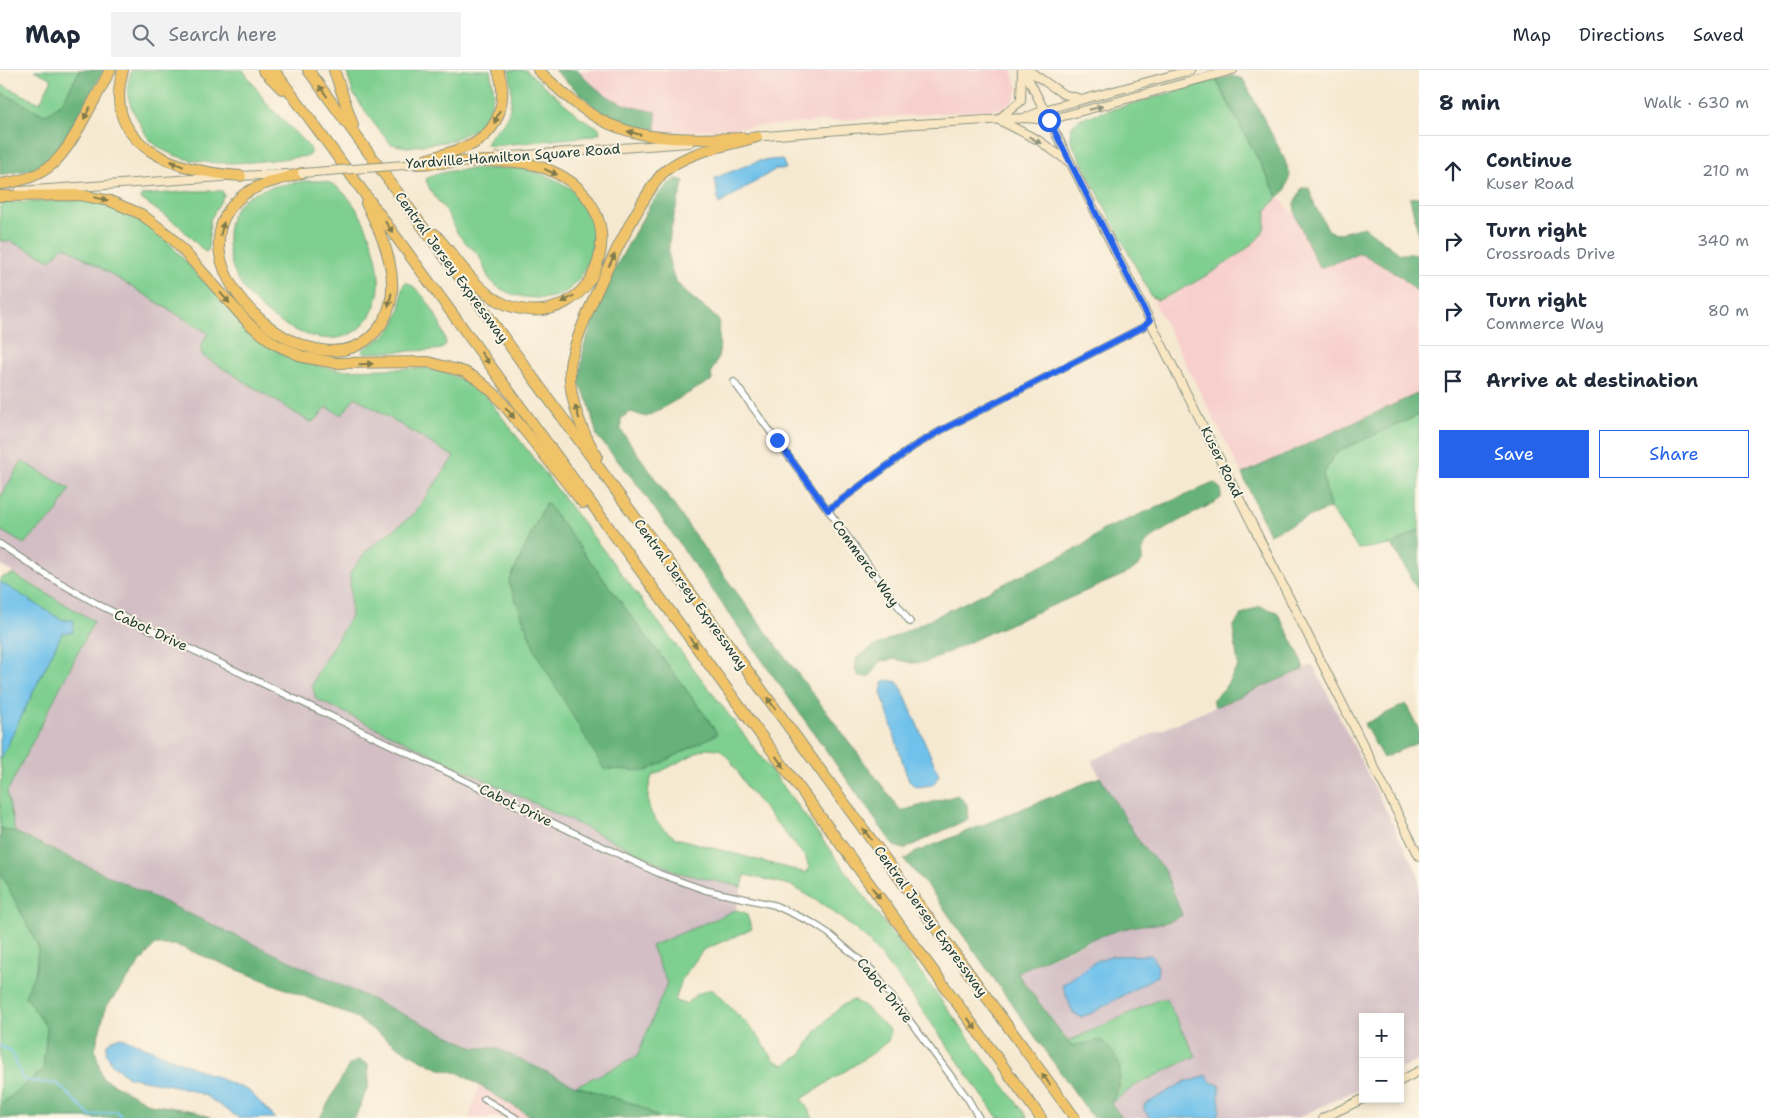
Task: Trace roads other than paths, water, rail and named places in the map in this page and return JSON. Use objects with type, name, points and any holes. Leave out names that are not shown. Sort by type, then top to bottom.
[{"type":"highway","points":[[0,184],[34,176],[45,170],[63,155],[110,70]]},
{"type":"highway","points":[[123,70],[119,92],[121,110],[128,127],[140,143],[162,158],[186,168],[210,174],[241,176]]},
{"type":"highway","points":[[263,70],[311,120]]},
{"type":"highway","name":"Central Jersey Expressway","points":[[274,70],[1041,1118]]},
{"type":"highway","name":"Central Jersey Expressway","points":[[308,70],[1075,1118]]},
{"type":"highway","points":[[334,70],[359,140]]},
{"type":"highway","points":[[416,164],[471,144],[488,132],[499,115],[502,104],[502,84],[498,70]]},
{"type":"highway","points":[[538,70],[586,112],[602,121],[634,133],[675,140],[755,137]]},
{"type":"highway","points":[[686,587],[603,467],[586,436],[572,395],[570,381],[572,353],[612,259],[656,180],[675,164],[686,158],[755,137]]},
{"type":"highway","points":[[392,184],[479,286],[497,300],[524,308],[552,306],[573,297],[589,281],[601,252],[599,220],[590,202],[563,177],[525,163],[416,164]]},
{"type":"highway","points":[[302,173],[253,189],[236,202],[221,229],[219,251],[232,285],[242,299],[265,323],[291,340],[310,348],[331,351],[353,347],[371,336],[384,319],[392,296],[392,273],[387,256],[370,211],[350,173]]},
{"type":"highway","points":[[0,194],[80,195],[110,201],[141,214],[171,237],[249,324],[275,344],[303,357],[336,364],[428,362],[454,368],[477,379],[496,395],[664,603]]},
{"type":"street","points":[[1071,163],[1038,140],[999,120],[1021,101],[1025,70],[1063,94],[1084,100]]},
{"type":"street","name":"Kuser Road","points":[[1025,70],[1419,856]]},
{"type":"street","name":"Yardville-Hamilton Square Road","points":[[1026,118],[1044,110],[1190,70]]},
{"type":"street","name":"Yardville-Hamilton Square Road","points":[[0,194],[302,173],[755,137],[1026,118],[1049,120],[1233,70]]},
{"type":"street","points":[[828,510],[928,438],[1143,327],[1150,321]]},
{"type":"street","name":"Commerce Way","points":[[734,382],[910,622]]},
{"type":"street","name":"Cabot Drive","points":[[0,544],[48,576],[100,606],[660,874],[705,890],[774,905],[811,922],[842,942],[872,970],[968,1099],[979,1118]]},
{"type":"street","points":[[1404,1079],[1419,1071]]},
{"type":"street","points":[[484,1099],[516,1118]]},
{"type":"street","points":[[1323,1118],[1359,1101]]},
{"type":"water","points":[[782,159],[786,169],[776,169],[719,204],[715,178],[758,161]]},
{"type":"water","points":[[0,582],[62,620],[74,620],[73,632],[62,633],[0,760]]},
{"type":"water","points":[[887,680],[897,682],[901,687],[939,775],[933,785],[916,787],[910,782],[906,773],[881,692],[883,682]]},
{"type":"water","points":[[1151,955],[1158,966],[1157,976],[1092,1013],[1081,1017],[1073,1013],[1062,985],[1098,960],[1111,956]]},
{"type":"water","points":[[121,1037],[249,1091],[275,1118],[239,1118],[204,1095],[181,1087],[128,1077],[112,1064],[106,1053],[107,1044],[113,1039]]},
{"type":"water","points":[[1207,1076],[1212,1083],[1218,1084],[1220,1087],[1220,1111],[1216,1118],[1150,1118],[1144,1110],[1144,1105],[1186,1081],[1195,1080]]},
{"type":"waterway","points":[[0,1046],[11,1051],[23,1080],[58,1084],[90,1116],[116,1111],[122,1118]]}]
